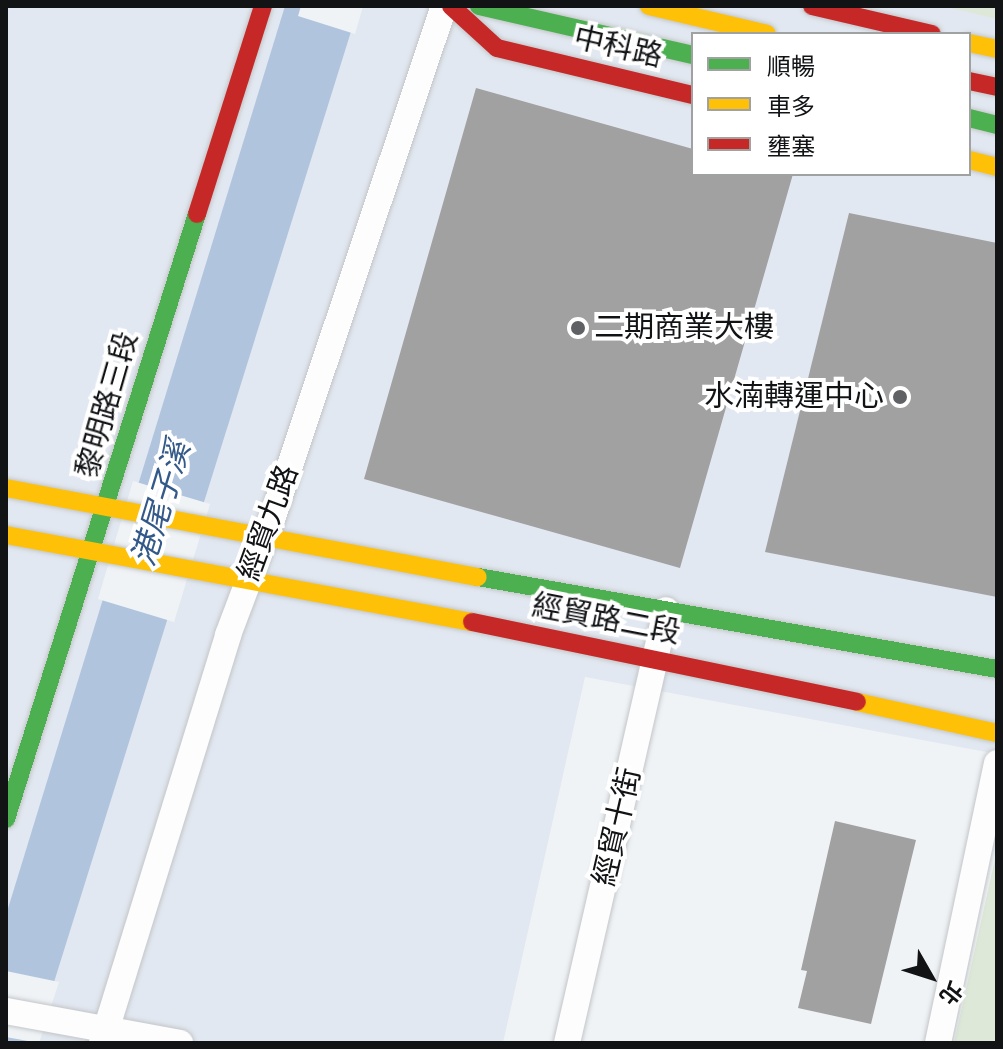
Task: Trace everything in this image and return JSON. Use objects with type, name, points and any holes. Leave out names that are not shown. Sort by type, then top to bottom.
[{"type":"street","name":"黎明路三段","points":[[6,819],[92,552],[113,510],[263,6]]},
{"type":"street","name":"經貿九路","points":[[103,1037],[249,580],[444,6]]},
{"type":"street","name":"中科路","points":[[451,6],[497,48],[691,95]]},
{"type":"street","points":[[479,6],[691,55]]},
{"type":"street","points":[[649,6],[759,32]]},
{"type":"street","points":[[812,6],[923,32]]},
{"type":"street","points":[[971,43],[997,49]]},
{"type":"street","points":[[971,81],[997,87]]},
{"type":"street","points":[[971,118],[997,125]]},
{"type":"street","points":[[971,160],[997,167]]},
{"type":"street","points":[[6,488],[113,510]]},
{"type":"street","name":"經貿路二段","points":[[113,510],[997,669]]},
{"type":"street","points":[[6,535],[92,552]]},
{"type":"street","name":"經貿路二段","points":[[92,552],[658,657],[997,733]]},
{"type":"street","name":"經貿十街","points":[[567,1043],[658,657],[666,610]]},
{"type":"street","points":[[938,1043],[997,763]]},
{"type":"street","points":[[6,1011],[78,1026],[103,1037],[180,1043]]},
{"type":"shaded area","points":[[6,6],[997,6],[997,754],[585,677],[503,1043],[6,1043]]},
{"type":"green space","points":[[942,6],[997,6],[997,19]]},
{"type":"green space","points":[[997,850],[997,1043],[954,1043]]},
{"type":"water","name":"港尾子溪","points":[[285,6],[359,6],[35,1043],[6,1043],[6,915]]},
{"type":"pier","points":[[301,6],[363,6],[355,34],[298,16]]},
{"type":"pier","points":[[133,481],[210,504],[174,622],[98,599]]},
{"type":"pier","points":[[6,971],[59,982],[39,1043],[6,1037]]},
{"type":"building","name":"二期商業大樓","points":[[476,88],[691,148],[691,176],[792,176],[680,568],[364,479]]},
{"type":"building","name":"水湳轉運中心","points":[[849,213],[997,243],[997,597],[765,552]]},
{"type":"building","points":[[835,821],[916,840],[871,1024],[798,1008],[807,971],[801,970]]},
{"type":"traffic: fast","points":[[479,6],[691,55]]},
{"type":"traffic: fast","points":[[971,118],[997,125]]},
{"type":"traffic: fast","points":[[6,819],[197,214]]},
{"type":"traffic: fast","points":[[478,577],[997,669]]},
{"type":"traffic: slow","points":[[649,6],[759,32]]},
{"type":"traffic: slow","points":[[971,43],[997,49]]},
{"type":"traffic: slow","points":[[971,160],[997,167]]},
{"type":"traffic: slow","points":[[6,488],[478,577]]},
{"type":"traffic: slow","points":[[6,535],[472,622]]},
{"type":"traffic: slow","points":[[857,702],[997,733]]},
{"type":"traffic: jam","points":[[197,214],[263,6]]},
{"type":"traffic: jam","points":[[451,6],[497,48],[691,95]]},
{"type":"traffic: jam","points":[[812,6],[923,32]]},
{"type":"traffic: jam","points":[[971,81],[997,87]]},
{"type":"traffic: jam","points":[[472,622],[857,702]]},
{"type":"place","name":"二期商業大樓","points":[[578,328]]},
{"type":"place","name":"水湳轉運中心","points":[[900,397]]}]
